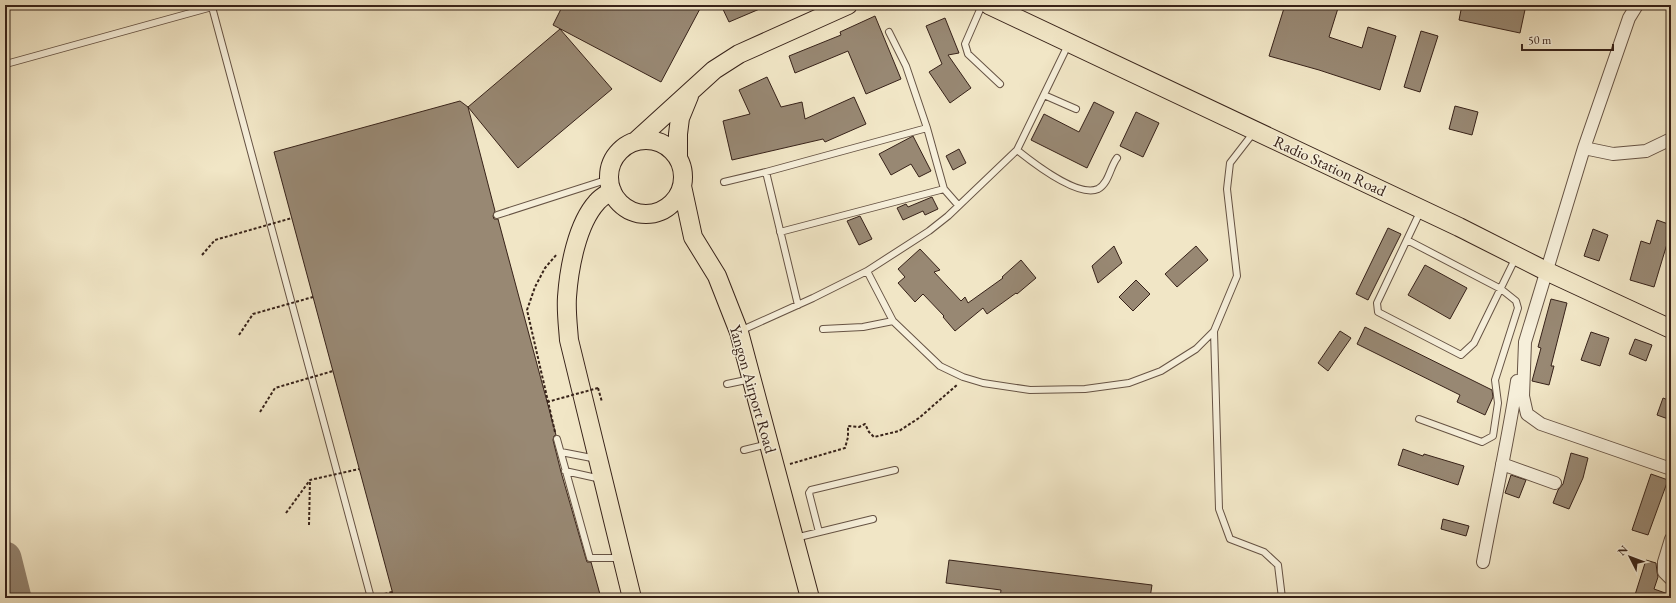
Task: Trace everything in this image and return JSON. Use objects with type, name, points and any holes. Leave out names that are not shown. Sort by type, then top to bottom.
[{"type":"main road","points":[[690,91],[680,118],[678,134],[678,158],[683,176],[682,186],[677,196],[670,205],[660,211],[648,214],[626,208],[618,200],[610,185],[610,167],[616,155],[625,146],[636,141],[690,91],[714,70],[739,54],[848,5]]},
{"type":"main road","name":"Radio Station Road","points":[[989,5],[1422,209],[1546,271],[1671,329]]},
{"type":"main road","points":[[636,141],[649,140],[660,142],[671,148],[678,158]]},
{"type":"main road","points":[[610,185],[587,215],[577,241],[570,271],[567,298],[569,340],[632,598]]},
{"type":"main road","name":"Yangon Airport Road","points":[[682,186],[693,237],[717,276],[739,332],[810,598]]},
{"type":"street","points":[[1637,5],[1629,18],[1584,148],[1525,342],[1523,362],[1523,396],[1527,414],[1541,424],[1671,469]]},
{"type":"street","points":[[1584,148],[1613,154],[1646,151],[1671,139]]},
{"type":"street","points":[[1483,562],[1502,464],[1507,448],[1519,369],[1523,362]]},
{"type":"street","points":[[1502,464],[1555,483]]},
{"type":"street","points":[[1671,539],[1664,562],[1664,572],[1671,579]]},
{"type":"lane","points":[[982,5],[965,44],[965,49],[968,54],[1000,84]]},
{"type":"lane","points":[[5,60],[6,64],[212,8],[370,598]]},
{"type":"lane","points":[[889,32],[906,66],[927,128],[944,189],[958,205]]},
{"type":"lane","points":[[739,332],[867,271],[929,231],[948,216],[1017,150],[1069,43]]},
{"type":"lane","points":[[1044,95],[1076,109]]},
{"type":"lane","points":[[724,182],[927,128]]},
{"type":"lane","points":[[867,271],[893,321],[940,366],[963,377],[983,384],[1030,390],[1085,389],[1129,383],[1161,371],[1196,349],[1214,330],[1237,276],[1227,189],[1230,163],[1255,130]]},
{"type":"lane","points":[[1017,150],[1041,168],[1079,189],[1089,191],[1098,189],[1106,182],[1117,158]]},
{"type":"lane","points":[[766,172],[798,305]]},
{"type":"lane","points":[[497,215],[610,185]]},
{"type":"lane","points":[[780,232],[944,189]]},
{"type":"lane","points":[[1422,209],[1377,303],[1378,312],[1461,355],[1474,343],[1517,256]]},
{"type":"lane","points":[[1407,240],[1501,289],[1516,301],[1518,308],[1495,380],[1498,403],[1493,436],[1482,442],[1419,419]]},
{"type":"lane","points":[[823,329],[863,327],[893,321]]},
{"type":"lane","points":[[1214,330],[1219,508],[1230,538],[1264,552],[1278,565],[1282,598]]},
{"type":"lane","points":[[727,384],[752,379]]},
{"type":"lane","points":[[557,439],[590,558],[623,558]]},
{"type":"lane","points":[[744,450],[769,444]]},
{"type":"lane","points":[[561,452],[599,459]]},
{"type":"lane","points":[[565,470],[603,479]]},
{"type":"lane","points":[[819,532],[809,492],[811,490],[895,470]]},
{"type":"lane","points":[[794,538],[872,518]]},
{"type":"path","points":[[202,256],[215,240],[292,218]]},
{"type":"path","points":[[557,439],[527,310],[535,287],[555,255],[577,241]]},
{"type":"path","points":[[239,335],[253,314],[313,297]]},
{"type":"path","points":[[260,412],[275,388],[333,371]]},
{"type":"path","points":[[776,468],[845,448],[848,437],[848,426],[859,427],[865,424],[869,432],[874,437],[899,431],[919,418],[957,386],[963,377]]},
{"type":"path","points":[[547,402],[598,388],[602,402]]},
{"type":"path","points":[[286,513],[310,480],[359,469]]},
{"type":"path","points":[[308,525],[310,480]]},
{"type":"path","points":[[370,598],[392,592]]},
{"type":"building","points":[[563,5],[702,5],[661,82],[553,25]]},
{"type":"building","points":[[721,5],[769,5],[729,22]]},
{"type":"building","points":[[1285,5],[1339,5],[1329,37],[1362,48],[1368,27],[1396,36],[1380,90],[1319,70],[1269,56]]},
{"type":"building","points":[[1462,5],[1526,5],[1520,33],[1459,20]]},
{"type":"building","points":[[875,16],[901,79],[866,94],[848,51],[795,73],[789,56],[841,35],[840,32]]},
{"type":"building","points":[[945,18],[959,53],[948,55],[971,88],[950,103],[929,72],[942,64],[926,26]]},
{"type":"building","points":[[560,29],[612,89],[518,168],[468,107]]},
{"type":"building","points":[[1421,31],[1438,36],[1420,92],[1404,87]]},
{"type":"building","points":[[767,77],[781,107],[802,102],[805,119],[854,97],[866,124],[825,142],[823,139],[732,160],[723,121],[750,114],[739,90]]},
{"type":"building","points":[[460,101],[468,107],[495,211],[493,216],[494,219],[498,219],[556,435],[554,436],[553,440],[561,472],[586,559],[587,562],[591,562],[601,598],[394,598],[274,152]]},
{"type":"building","points":[[1094,102],[1114,112],[1087,168],[1031,140],[1044,114],[1079,132]]},
{"type":"building","points":[[1455,106],[1478,112],[1472,135],[1449,129]]},
{"type":"building","points":[[1136,112],[1159,123],[1143,157],[1120,146]]},
{"type":"building","points":[[913,136],[931,171],[919,177],[911,164],[891,175],[879,154]]},
{"type":"building","points":[[959,149],[966,163],[953,170],[946,156]]},
{"type":"building","points":[[932,197],[938,209],[925,215],[923,211],[903,220],[897,208],[906,204],[908,207]]},
{"type":"building","points":[[860,216],[872,239],[859,245],[847,221]]},
{"type":"building","points":[[1657,220],[1671,225],[1671,236],[1667,244],[1654,287],[1630,280],[1641,241],[1650,244]]},
{"type":"building","points":[[1388,228],[1401,234],[1368,300],[1356,294]]},
{"type":"building","points":[[1593,229],[1608,235],[1599,261],[1584,256]]},
{"type":"building","points":[[1114,246],[1122,263],[1098,283],[1092,266]]},
{"type":"building","points":[[1196,246],[1208,260],[1177,287],[1165,274]]},
{"type":"building","points":[[920,249],[940,270],[934,272],[961,301],[965,297],[968,303],[1003,278],[1002,277],[1021,260],[1036,278],[1017,294],[1016,293],[987,314],[983,308],[955,331],[943,317],[944,316],[923,294],[915,302],[898,283],[905,277],[898,269]]},
{"type":"building","points":[[1425,265],[1467,288],[1450,319],[1408,295]]},
{"type":"building","points":[[1136,280],[1150,294],[1133,311],[1119,297]]},
{"type":"building","points":[[1551,299],[1567,303],[1551,366],[1554,366],[1549,385],[1532,381],[1541,348],[1538,347]]},
{"type":"building","points":[[1365,327],[1492,390],[1493,397],[1485,415],[1457,402],[1460,395],[1357,344]]},
{"type":"building","points":[[1340,331],[1351,338],[1328,371],[1318,363]]},
{"type":"building","points":[[1591,332],[1609,338],[1600,366],[1581,360]]},
{"type":"building","points":[[1635,339],[1652,345],[1646,361],[1629,354]]},
{"type":"building","points":[[1663,398],[1671,401],[1671,420],[1657,415]]},
{"type":"building","points":[[1403,449],[1423,456],[1424,454],[1464,466],[1458,485],[1398,465]]},
{"type":"building","points":[[1571,453],[1588,458],[1583,478],[1569,509],[1553,503],[1558,490],[1563,484]]},
{"type":"building","points":[[1651,474],[1668,480],[1648,535],[1632,530]]},
{"type":"building","points":[[1511,475],[1526,480],[1519,498],[1505,493]]},
{"type":"building","points":[[1443,519],[1469,526],[1466,536],[1441,529]]},
{"type":"building","points":[[949,560],[1152,585],[1150,598],[1000,598],[1001,590],[946,583]]},
{"type":"building","points":[[1646,560],[1656,563],[1658,577],[1654,589],[1671,595],[1671,598],[1634,598]]},
{"type":"taxiway","points":[[5,558],[15,598]]}]
